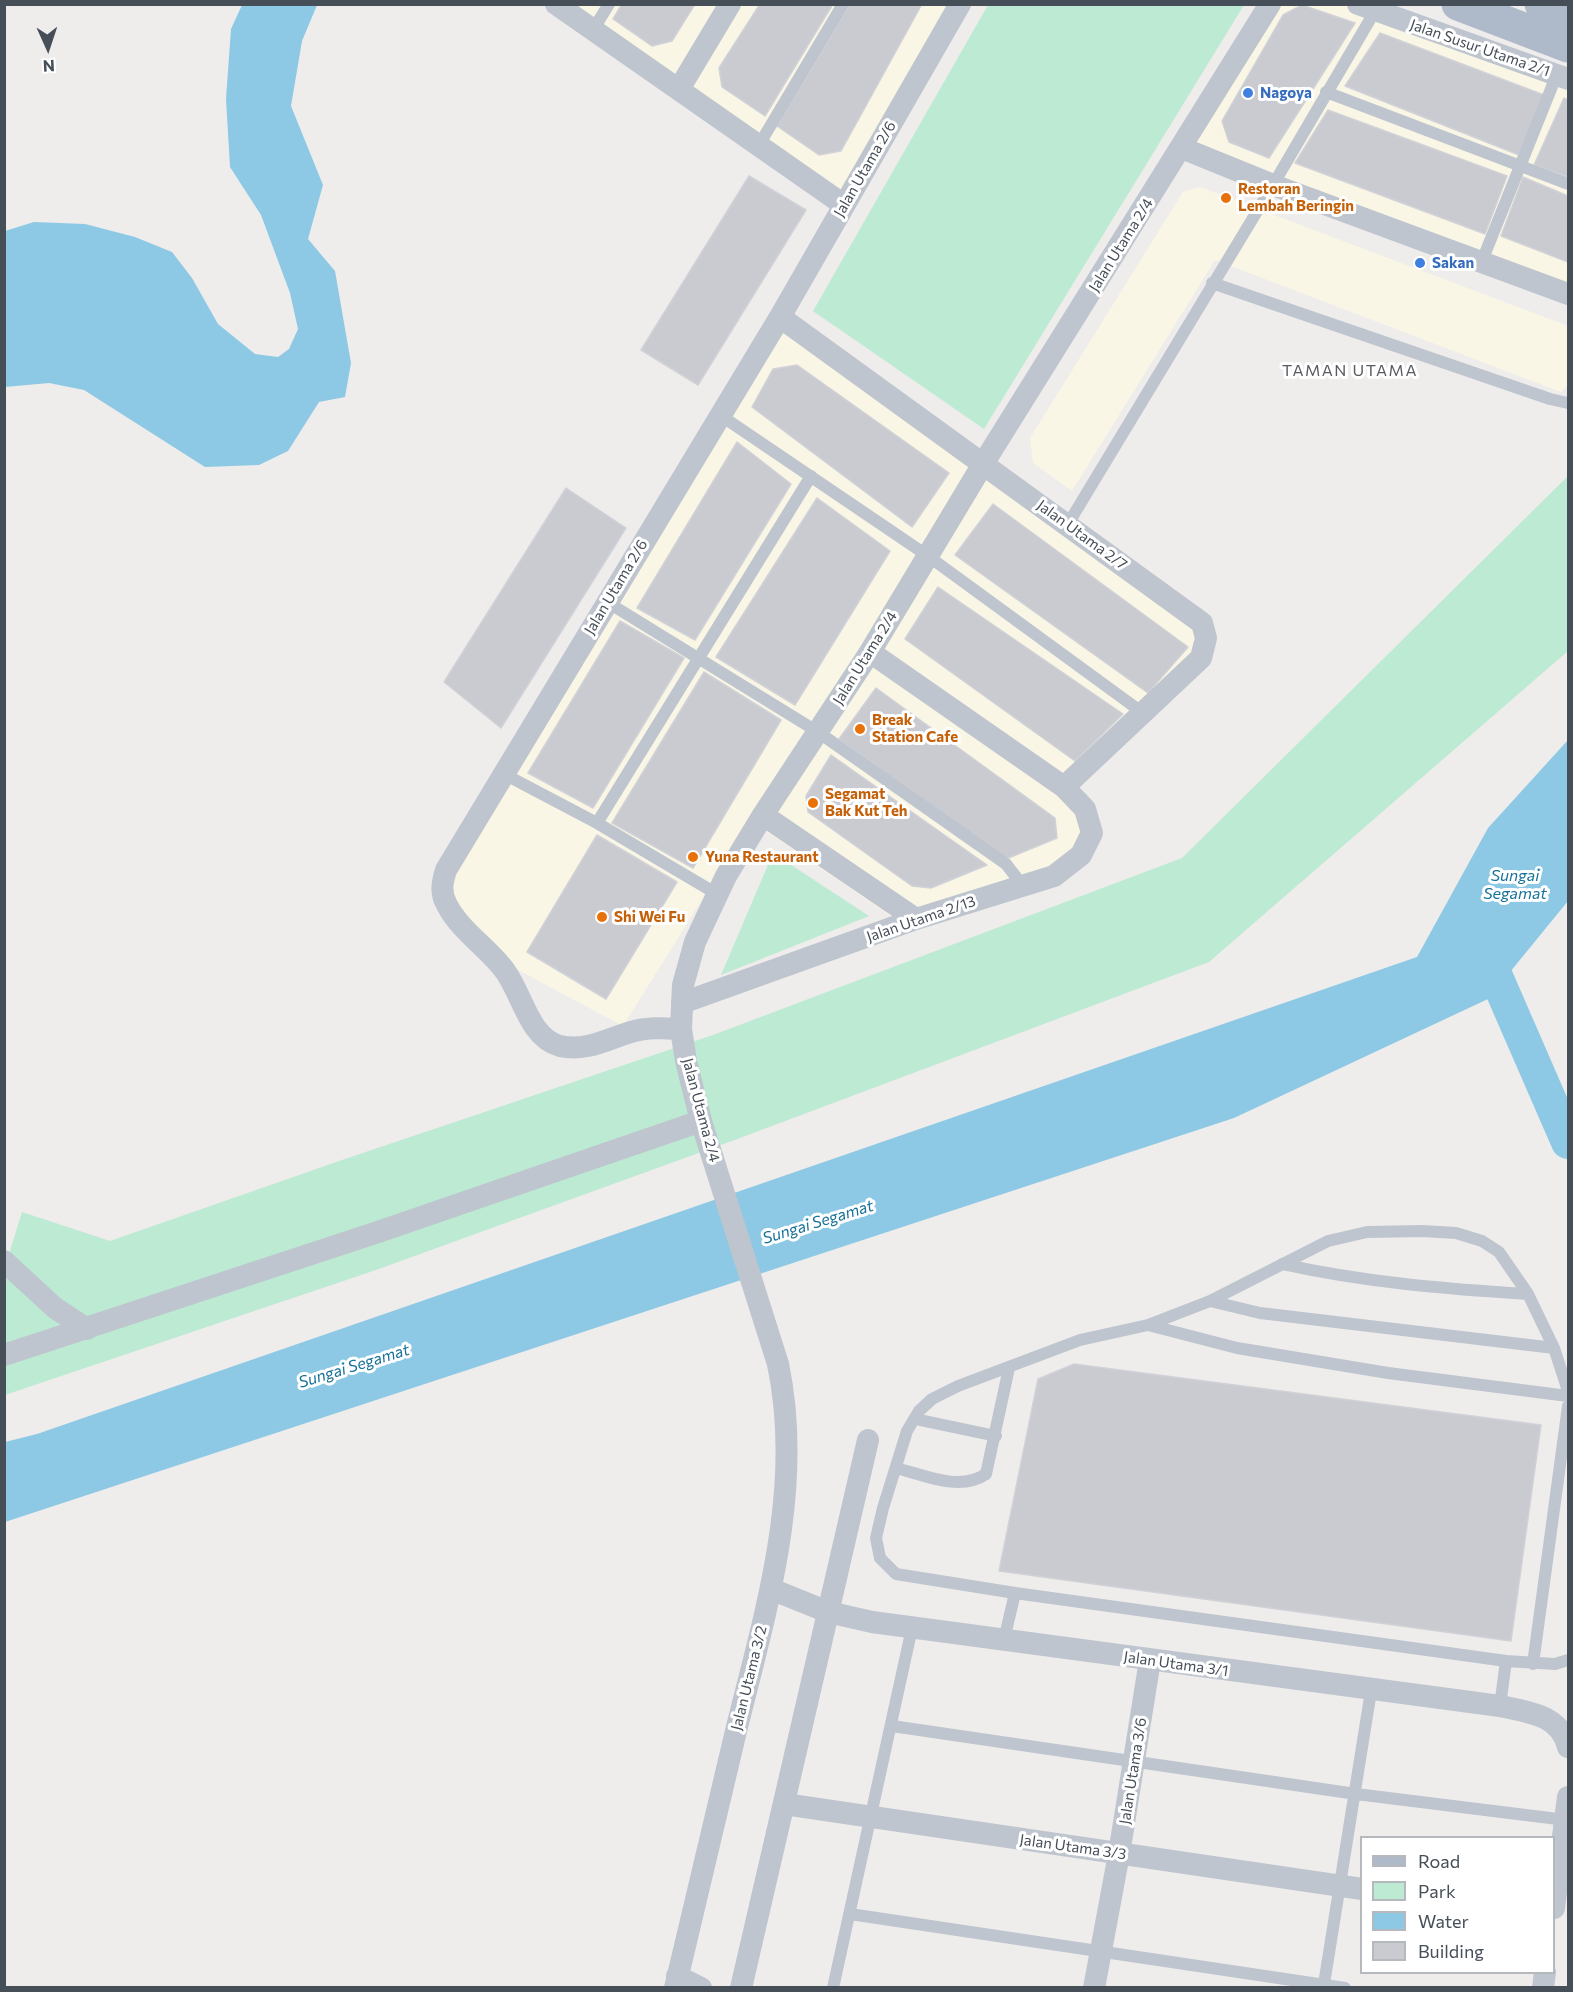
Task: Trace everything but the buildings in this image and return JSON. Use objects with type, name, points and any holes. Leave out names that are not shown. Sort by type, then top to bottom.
[{"type":"main road","points":[[1458,4],[1565,66]]},
{"type":"main road","points":[[1541,4],[1569,15]]},
{"type":"street","points":[[556,4],[844,205]]},
{"type":"street","points":[[679,89],[730,4]]},
{"type":"street","name":"Jalan Utama 2/6","points":[[681,1029],[652,1028],[577,1048],[558,1046],[541,1036],[502,967],[467,933],[446,904],[441,887],[446,870],[502,774],[780,316],[960,4]]},
{"type":"street","points":[[1254,34],[1257,4]]},
{"type":"street","name":"Jalan Utama 2/4","points":[[778,1364],[704,1129],[681,1029],[686,967],[717,894],[762,815],[870,652],[983,464],[1254,34],[1270,4]]},
{"type":"street","name":"Jalan Susur Utama 2/1","points":[[1366,8],[1565,66]]},
{"type":"street","points":[[1182,148],[1569,294]]},
{"type":"street","name":"Jalan Utama 2/7","points":[[780,316],[1202,623],[1206,638],[1201,658],[1064,787]]},
{"type":"street","name":"Jalan Utama 2/13","points":[[682,1003],[916,920],[1054,876],[1081,855],[1092,833],[1085,809],[1064,787],[870,652]]},
{"type":"street","points":[[762,815],[916,920]]},
{"type":"street","points":[[4,1355],[87,1329],[171,1298],[704,1129]]},
{"type":"street","points":[[4,1261],[55,1308],[87,1329]]},
{"type":"street","name":"Jalan Utama 3/2","points":[[676,1982],[771,1589],[786,1494],[789,1450],[784,1393],[778,1364]]},
{"type":"street","points":[[741,1988],[868,1440]]},
{"type":"street","name":"Jalan Utama 3/1","points":[[771,1589],[828,1612],[912,1628],[1371,1691],[1500,1706],[1539,1714],[1557,1725],[1569,1747]]},
{"type":"street","name":"Jalan Utama 3/6","points":[[1094,1988],[1119,1854],[1149,1660]]},
{"type":"street","points":[[1555,1901],[1569,1797]]},
{"type":"street","name":"Jalan Utama 3/3","points":[[784,1804],[1351,1888]]},
{"type":"street","points":[[676,1982],[701,1988]]},
{"type":"lane","points":[[593,30],[609,4]]},
{"type":"lane","points":[[759,145],[843,4]]},
{"type":"lane","points":[[1068,524],[1273,184],[1326,92],[1366,8]]},
{"type":"lane","points":[[1482,261],[1520,167],[1565,66]]},
{"type":"lane","points":[[1326,92],[1569,184]]},
{"type":"lane","points":[[1212,283],[1550,399],[1569,403]]},
{"type":"lane","points":[[720,415],[928,556],[1143,713]]},
{"type":"lane","points":[[597,823],[810,476]]},
{"type":"lane","points":[[607,602],[699,656],[818,732],[1006,864],[1023,886]]},
{"type":"lane","points":[[502,774],[597,823],[717,894]]},
{"type":"lane","points":[[1148,1325],[1237,1348],[1399,1374],[1569,1394],[1554,1348],[1528,1294],[1499,1252],[1482,1241],[1456,1233],[1367,1232],[1328,1241],[1210,1301],[1148,1325],[1080,1340],[958,1386],[932,1399],[907,1431],[876,1538],[880,1558],[896,1574],[1015,1593],[1506,1661],[1533,1664],[1569,1660]]},
{"type":"lane","points":[[1282,1264],[1330,1275],[1448,1289],[1528,1294]]},
{"type":"lane","points":[[1210,1301],[1260,1313],[1554,1348]]},
{"type":"lane","points":[[896,1468],[959,1483],[975,1482],[986,1474],[1009,1368]]},
{"type":"lane","points":[[1533,1664],[1569,1406]]},
{"type":"lane","points":[[915,1419],[996,1436]]},
{"type":"lane","points":[[1004,1640],[1015,1593]]},
{"type":"lane","points":[[833,1988],[912,1628]]},
{"type":"lane","points":[[1500,1706],[1506,1661]]},
{"type":"lane","points":[[1324,1984],[1351,1888],[1356,1794],[1371,1691]]},
{"type":"lane","points":[[892,1726],[1356,1794],[1566,1821]]},
{"type":"lane","points":[[850,1914],[1346,1988]]},
{"type":"shaded area","points":[[543,5],[968,5],[846,217]]},
{"type":"shaded area","points":[[1261,5],[1378,5],[1568,75],[1568,301],[1172,151]]},
{"type":"shaded area","points":[[1200,187],[1568,326],[1568,385],[1561,392],[1215,260],[1072,491],[1033,463],[1030,438],[1183,192]]},
{"type":"shaded area","points":[[769,318],[1213,638],[1076,786],[1088,861],[910,929],[751,821],[623,1026],[507,964],[452,901],[441,864]]},
{"type":"green space","points":[[988,5],[1244,5],[984,429],[813,311]]},
{"type":"green space","points":[[1568,476],[1568,651],[1209,962],[740,1138],[376,1270],[5,1395],[5,1267],[22,1212],[110,1241],[713,1035],[1182,858]]},
{"type":"green space","points":[[773,853],[869,916],[721,975]]},
{"type":"water","points":[[242,5],[317,5],[302,41],[291,106],[323,185],[308,239],[335,271],[351,363],[345,397],[319,402],[288,451],[259,465],[205,467],[84,390],[49,383],[5,387],[5,231],[34,222],[85,224],[135,237],[172,252],[192,278],[218,324],[255,354],[278,357],[289,349],[298,329],[290,293],[261,215],[230,167],[226,99],[231,29]]},
{"type":"water","name":"Sungai Segamat","points":[[1568,740],[1568,901],[1488,999],[1234,1118],[5,1522],[5,1442],[37,1434],[1417,957],[1488,828]]},
{"type":"waterway","points":[[1484,949],[1568,1142]]},
{"type":"place","name":"Nagoya","points":[[1248,93]]},
{"type":"place","name":"Restoran Lembah Beringin","points":[[1226,198]]},
{"type":"place","name":"Sakan","points":[[1420,263]]},
{"type":"place","name":"Break Station Cafe","points":[[860,729]]},
{"type":"place","name":"Segamat Bak Kut Teh","points":[[813,803]]},
{"type":"place","name":"Yuna Restaurant","points":[[693,857]]},
{"type":"place","name":"Shi Wei Fu","points":[[602,917]]},
{"type":"district","name":"TAMAN UTAMA","points":[[1350,371]]}]
